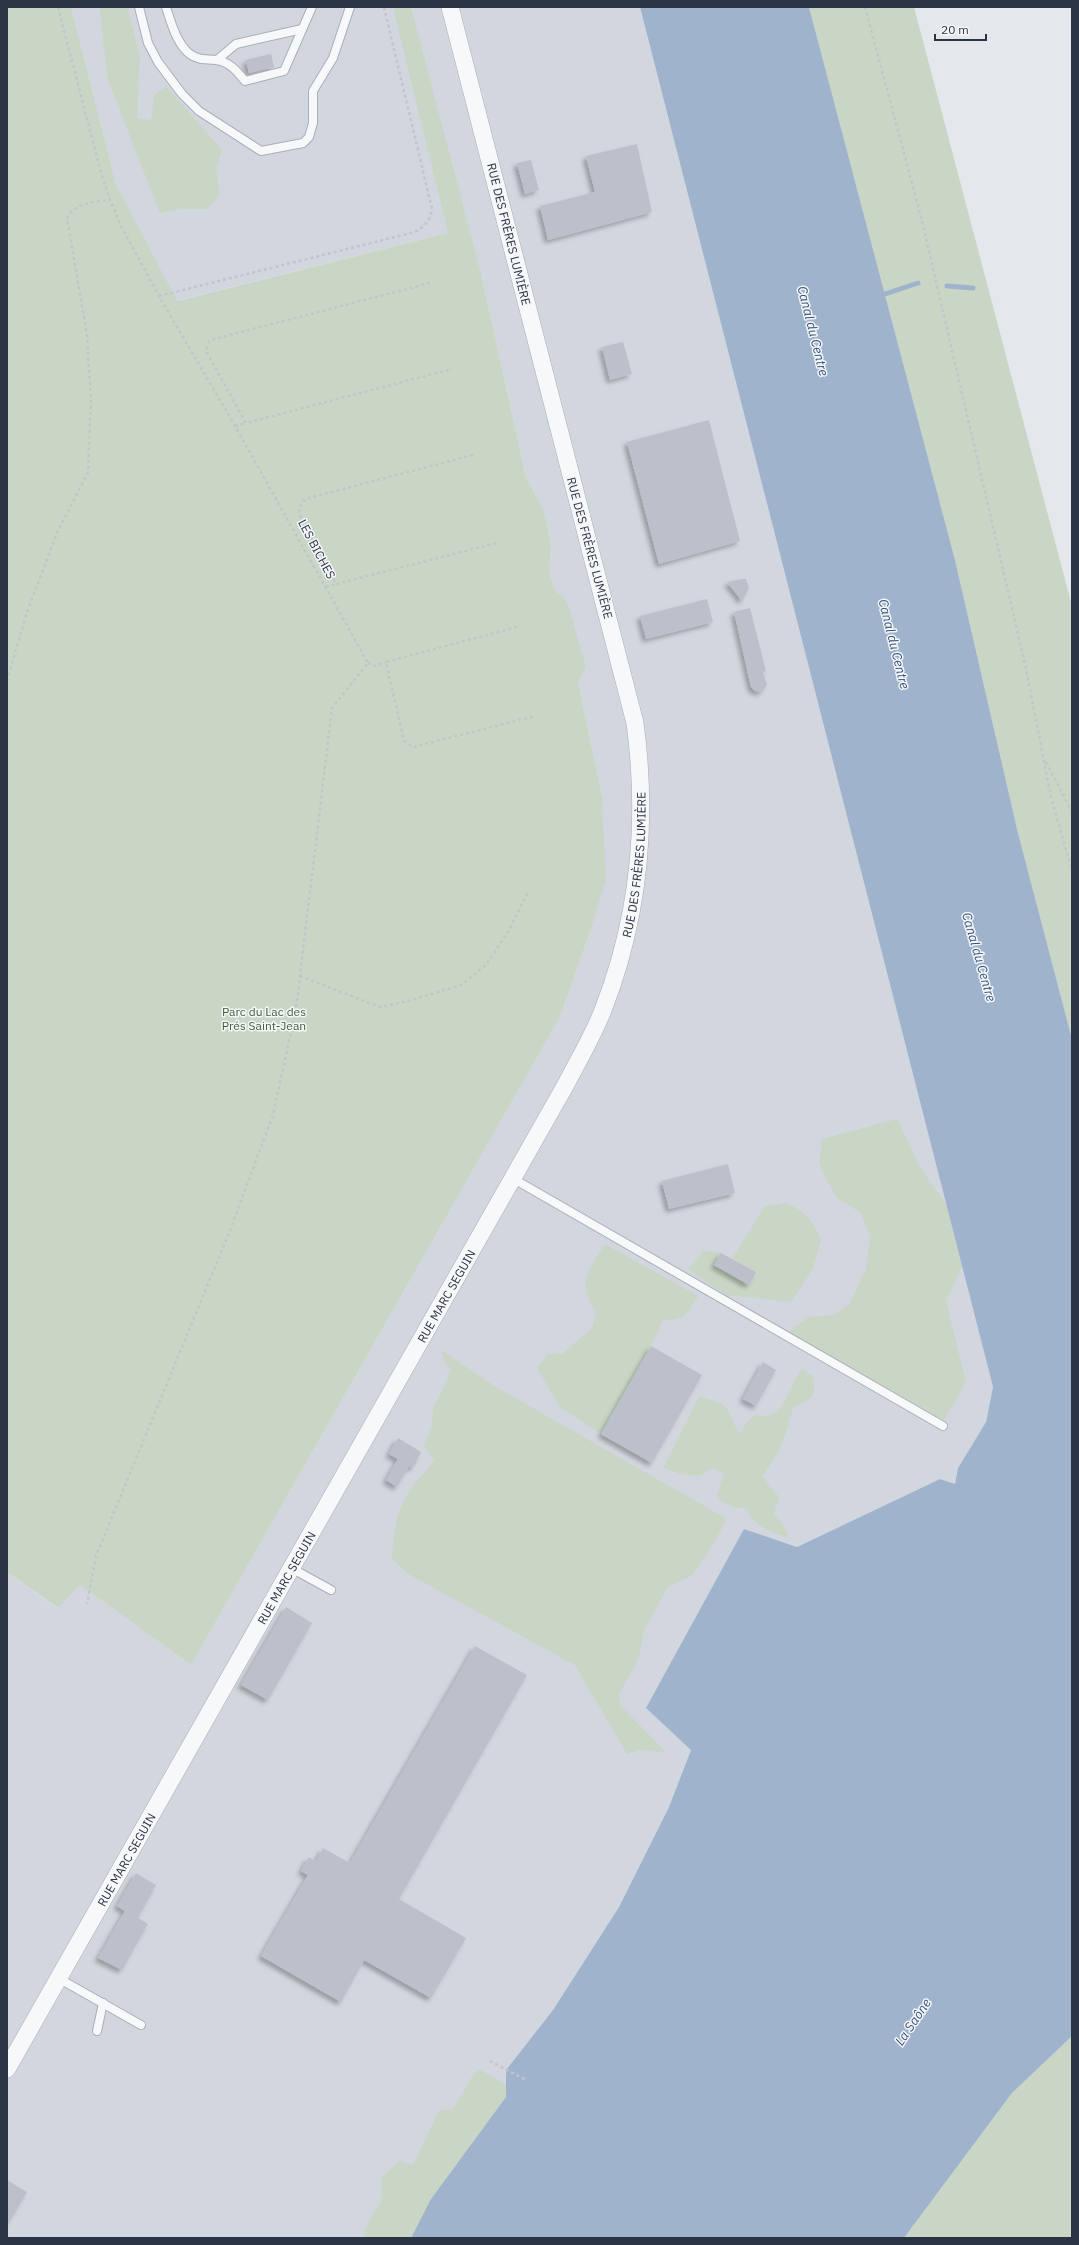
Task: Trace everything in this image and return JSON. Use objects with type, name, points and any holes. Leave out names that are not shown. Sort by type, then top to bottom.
[{"type":"street","name":"RUE DES FRÈRES LUMIÈRE","points":[[450,7],[629,692],[639,753],[642,790],[641,847],[628,928],[603,1010],[565,1086]]},
{"type":"street","name":"RUE MARC SEGUIN","points":[[7,2069],[565,1086]]},
{"type":"lane","points":[[138,7],[148,44],[158,62],[182,94],[200,111],[261,151],[303,143],[309,137],[313,123],[313,91],[333,58],[350,7]]},
{"type":"lane","points":[[166,7],[173,29],[184,48],[196,58],[217,60],[232,65],[245,81],[284,71],[312,7]]},
{"type":"lane","points":[[217,60],[236,44],[302,29]]},
{"type":"lane","points":[[512,1178],[943,1426]]},
{"type":"lane","points":[[291,1568],[331,1590]]},
{"type":"lane","points":[[58,1978],[141,2025]]},
{"type":"lane","points":[[97,2031],[103,2003]]},
{"type":"path","points":[[58,7],[100,169],[110,200],[159,296],[235,426],[368,663],[375,666],[517,626]]},
{"type":"path","points":[[159,296],[415,232],[423,227],[431,218],[432,209],[384,7]]},
{"type":"path","points":[[865,7],[921,217],[1025,664],[1051,797],[1072,871]]},
{"type":"path","points":[[7,681],[26,615],[57,533],[88,472],[91,400],[87,335],[67,218],[72,210],[82,204],[110,200]]},
{"type":"path","points":[[246,423],[206,351],[209,341],[430,283]]},
{"type":"path","points":[[235,426],[452,369]]},
{"type":"path","name":"LES BICHES","points":[[473,456],[305,499],[301,503],[299,514],[336,584],[497,543]]},
{"type":"path","points":[[326,587],[336,584]]},
{"type":"path","points":[[386,662],[404,741],[413,747],[535,716]]},
{"type":"path","points":[[87,1604],[96,1556],[226,1240],[273,1115],[296,1009],[332,708],[368,663]]},
{"type":"path","points":[[1043,758],[1072,812]]},
{"type":"path","points":[[300,976],[380,1007],[408,1001],[461,985],[486,965],[509,930],[529,890]]},
{"type":"path","points":[[490,2061],[526,2080]]},
{"type":"shaded area","points":[[71,7],[640,7],[993,1387],[986,1422],[958,1468],[955,1484],[940,1479],[797,1547],[744,1529],[691,1750],[669,1807],[619,1907],[553,2010],[506,2070],[506,2097],[431,2199],[411,2238],[7,2238],[7,1572],[57,1608],[80,1585],[191,1665],[560,1017],[589,935],[602,796],[578,682],[567,601],[555,590],[549,569],[551,546],[544,511],[526,477],[482,278],[448,233],[176,301],[116,184]]},
{"type":"green space","name":"Parc du Lac des Prés Saint-Jean","points":[[7,7],[71,7],[116,184],[177,301],[448,233],[393,7],[411,7],[482,278],[526,477],[544,511],[551,546],[549,570],[555,590],[567,601],[586,667],[578,682],[602,796],[606,879],[589,935],[560,1017],[191,1665],[80,1585],[58,1608],[7,1572]]},
{"type":"green space","points":[[101,7],[127,7],[140,57],[137,118],[151,120],[154,95],[166,86],[222,150],[216,169],[220,194],[207,209],[180,209],[160,213],[108,80],[100,13]]},
{"type":"green space","points":[[809,7],[914,7],[1072,606],[1072,1039],[1018,833],[955,560]]},
{"type":"green space","points":[[897,1119],[921,1169],[946,1204],[962,1267],[946,1301],[966,1382],[944,1420],[788,1332],[809,1317],[834,1315],[850,1303],[866,1269],[870,1237],[861,1213],[836,1197],[824,1175],[819,1163],[822,1139]]},
{"type":"green space","points":[[786,1203],[808,1217],[821,1240],[812,1270],[791,1302],[726,1295],[688,1268],[704,1251],[721,1253],[714,1266],[749,1285],[756,1272],[732,1259],[764,1207]]},
{"type":"green space","points":[[605,1244],[698,1296],[688,1312],[681,1318],[663,1320],[651,1346],[601,1434],[560,1407],[537,1368],[548,1354],[562,1354],[592,1328],[596,1313],[587,1293],[587,1277],[593,1262]]},
{"type":"green space","points":[[441,1350],[496,1387],[727,1519],[711,1548],[692,1575],[668,1587],[645,1628],[638,1660],[620,1692],[619,1704],[667,1753],[640,1750],[627,1754],[575,1665],[410,1575],[392,1559],[394,1532],[401,1506],[410,1490],[434,1461],[424,1446],[432,1425],[433,1407],[451,1370],[445,1363]]},
{"type":"green space","points":[[802,1369],[812,1375],[814,1388],[812,1396],[793,1408],[782,1444],[762,1476],[779,1497],[774,1514],[784,1525],[788,1537],[763,1528],[754,1520],[747,1509],[730,1506],[720,1499],[717,1495],[724,1473],[712,1468],[700,1476],[681,1474],[663,1468],[699,1397],[721,1404],[728,1410],[740,1434],[747,1422],[755,1415],[766,1416],[774,1413],[780,1408]]},
{"type":"green space","points":[[1072,2036],[1072,2238],[904,2238],[1012,2093]]},
{"type":"green space","points":[[479,2069],[506,2085],[506,2097],[431,2199],[414,2238],[363,2238],[368,2223],[381,2202],[382,2177],[400,2161],[413,2165],[439,2111],[453,2109],[472,2077]]},
{"type":"water","points":[[640,7],[809,7],[955,560],[1018,833],[1072,1039],[1072,2036],[1012,2093],[904,2238],[411,2238],[431,2199],[506,2097],[506,2070],[553,2010],[619,1907],[669,1807],[691,1750],[646,1708],[744,1529],[797,1547],[940,1479],[955,1484],[958,1468],[986,1422],[993,1387]]},
{"type":"building","points":[[271,54],[274,67],[249,73],[246,60]]},
{"type":"building","points":[[637,144],[652,212],[548,240],[540,206],[595,192],[586,156]]},
{"type":"building","points":[[531,160],[539,190],[525,194],[517,163]]},
{"type":"building","points":[[623,342],[632,374],[610,380],[602,347]]},
{"type":"building","points":[[709,420],[740,541],[659,564],[627,442]]},
{"type":"building","points":[[746,579],[749,588],[742,601],[727,582]]},
{"type":"building","points":[[707,599],[713,622],[646,639],[640,616]]},
{"type":"building","points":[[750,608],[766,671],[763,672],[767,685],[761,692],[755,691],[751,687],[734,612]]},
{"type":"building","points":[[728,1164],[735,1193],[669,1209],[662,1181]]},
{"type":"building","points":[[721,1253],[756,1272],[749,1285],[714,1265]]},
{"type":"building","points":[[651,1346],[702,1375],[652,1463],[601,1434]]},
{"type":"building","points":[[763,1362],[776,1370],[756,1406],[743,1399]]},
{"type":"building","points":[[398,1438],[421,1452],[413,1468],[409,1466],[397,1487],[386,1480],[398,1459],[389,1454]]},
{"type":"building","points":[[286,1607],[312,1623],[268,1700],[241,1685]]},
{"type":"building","points":[[475,1646],[527,1675],[399,1899],[466,1938],[431,1998],[364,1960],[341,2002],[261,1956],[308,1875],[301,1871],[309,1857],[316,1861],[323,1848],[350,1863]]},
{"type":"building","points":[[136,1873],[156,1885],[138,1918],[148,1924],[122,1970],[98,1958],[125,1911],[117,1906]]},
{"type":"building","points":[[7,2180],[27,2192],[7,2226]]},
{"type":"waterway","points":[[879,296],[918,283]]},
{"type":"waterway","points":[[947,286],[973,288]]},
{"type":"water label","name":"Canal du Centre","points":[[813,331]]},
{"type":"water label","name":"Canal du Centre","points":[[894,644]]},
{"type":"water label","name":"Canal du Centre","points":[[979,957]]},
{"type":"water label","name":"La Saône","points":[[913,2022]]}]
